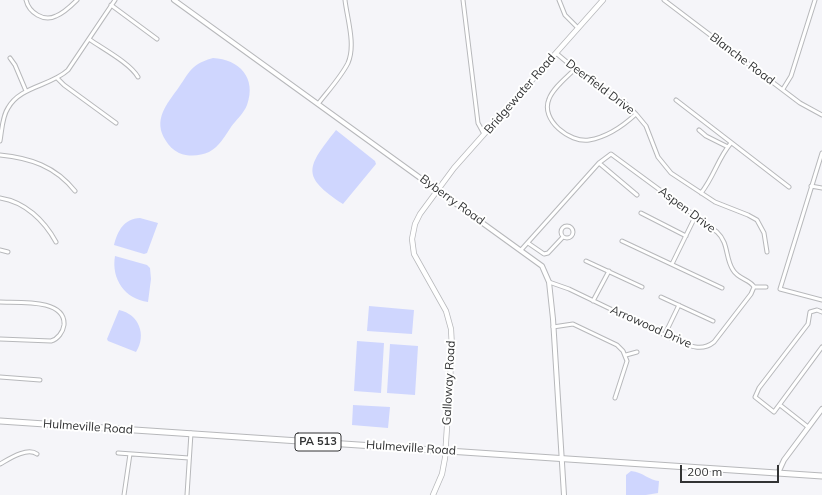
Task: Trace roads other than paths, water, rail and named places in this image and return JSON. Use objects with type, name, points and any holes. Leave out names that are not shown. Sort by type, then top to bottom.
[{"type":"main road","name":"Bridgewater Road","points":[[437,189],[603,0]]},
{"type":"main road","name":"Galloway Road","points":[[433,495],[442,474],[445,451],[452,348],[451,329],[446,310],[414,254],[412,239],[415,224],[437,189]]},
{"type":"main road","name":"Hulmeville Road","points":[[0,421],[822,476]]},
{"type":"street","points":[[26,0],[33,12],[49,18],[61,14],[77,0]]},
{"type":"street","points":[[0,141],[7,108],[14,100],[26,91],[57,78],[72,66],[115,0]]},
{"type":"street","name":"Byberry Road","points":[[174,0],[542,266],[548,282],[553,327],[564,495]]},
{"type":"street","points":[[318,104],[345,68],[349,59],[350,36],[345,0]]},
{"type":"street","points":[[463,0],[478,123],[484,134]]},
{"type":"street","points":[[559,0],[565,15],[578,28]]},
{"type":"street","name":"Blanche Road","points":[[664,0],[807,108],[822,115]]},
{"type":"street","points":[[782,89],[791,76],[815,0]]},
{"type":"street","points":[[111,5],[157,39]]},
{"type":"street","points":[[89,39],[135,72],[138,78]]},
{"type":"street","name":"Deerfield Drive","points":[[556,53],[575,69],[625,103],[636,114],[646,126],[662,163],[677,178],[715,202],[757,220],[764,233],[767,252]]},
{"type":"street","points":[[10,58],[15,65],[26,91]]},
{"type":"street","points":[[575,69],[551,94],[548,101],[548,115],[552,122],[559,128],[579,140],[591,140],[618,129],[636,114]]},
{"type":"street","points":[[57,78],[64,85],[116,123]]},
{"type":"street","points":[[676,100],[789,187]]},
{"type":"street","points":[[699,130],[706,136],[728,147]]},
{"type":"street","points":[[701,193],[711,178],[718,159],[731,143]]},
{"type":"street","points":[[822,153],[780,289],[822,300]]},
{"type":"street","points":[[0,154],[22,157],[40,163],[60,175],[75,191]]},
{"type":"street","name":"Aspen Drive","points":[[599,163],[610,154],[615,156],[720,236],[724,242],[730,264],[734,272],[739,277],[751,283],[754,287]]},
{"type":"street","points":[[521,250],[528,244],[599,163],[637,195]]},
{"type":"street","points":[[811,186],[822,188]]},
{"type":"street","points":[[0,198],[16,203],[34,214],[49,230],[56,242]]},
{"type":"street","points":[[641,213],[686,236]]},
{"type":"street","points":[[672,264],[696,217]]},
{"type":"street","points":[[528,244],[539,252],[546,254],[563,237],[567,238],[571,236],[573,232],[570,227],[567,226],[563,228],[561,232],[563,237]]},
{"type":"street","points":[[622,241],[722,288]]},
{"type":"street","points":[[0,250],[8,252]]},
{"type":"street","points":[[586,261],[642,287]]},
{"type":"street","points":[[593,300],[609,271]]},
{"type":"street","name":"Arrowood Drive","points":[[548,282],[593,300],[694,347],[702,348],[711,344],[751,294],[754,287]]},
{"type":"street","points":[[754,287],[766,287]]},
{"type":"street","points":[[661,297],[712,321]]},
{"type":"street","points":[[0,302],[52,306],[60,312],[64,322],[62,332],[51,342],[0,339]]},
{"type":"street","points":[[665,334],[679,305]]},
{"type":"street","points":[[822,312],[817,310],[810,312],[808,324],[755,393],[755,397],[774,412],[822,348]]},
{"type":"street","points":[[553,327],[572,324],[617,345],[626,355],[627,361],[615,398]]},
{"type":"street","points":[[626,355],[637,352]]},
{"type":"street","points":[[818,353],[822,356]]},
{"type":"street","points":[[0,377],[40,380]]},
{"type":"street","points":[[780,405],[808,427]]},
{"type":"street","points":[[778,473],[784,460],[822,409]]},
{"type":"street","points":[[187,495],[191,433]]},
{"type":"street","points":[[1,462],[26,452],[34,452],[37,454]]},
{"type":"street","points":[[118,453],[189,458]]},
{"type":"street","points":[[124,495],[130,454]]}]
